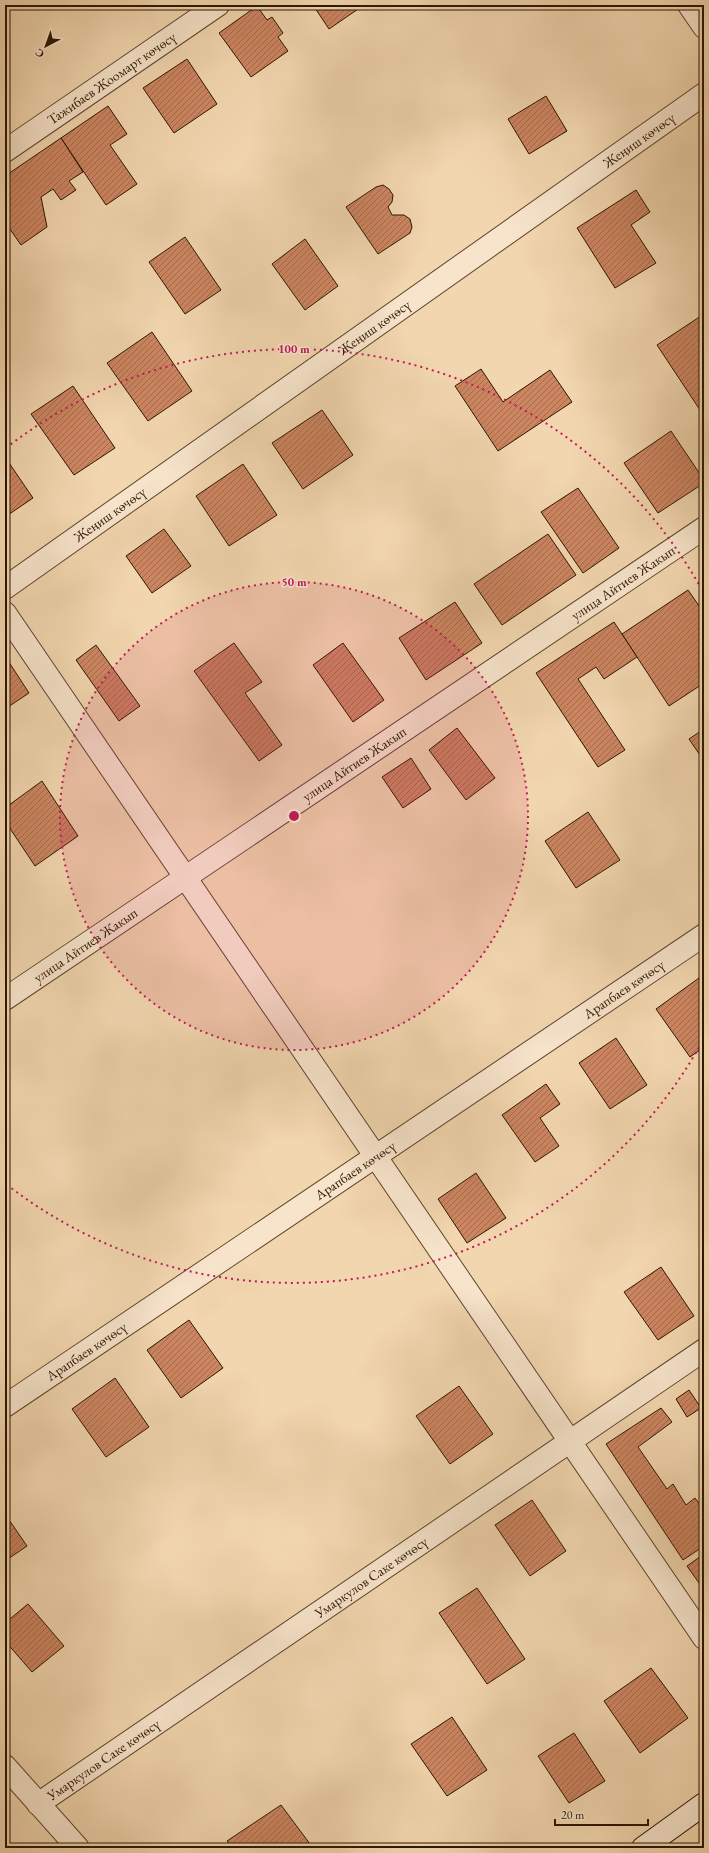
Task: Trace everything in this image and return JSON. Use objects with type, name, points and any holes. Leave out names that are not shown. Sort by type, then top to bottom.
[{"type":"street","name":"Тажибаев Жоомарт көчөсү","points":[[5,151],[218,5]]},
{"type":"street","points":[[689,5],[704,27]]},
{"type":"street","name":"Жеңиш көчөсү","points":[[5,588],[704,94]]},
{"type":"street","name":"улица Айтиев Жакып","points":[[5,999],[704,528]]},
{"type":"street","points":[[5,613],[704,1638]]},
{"type":"street","name":"Арапбаев көчөсү","points":[[5,1406],[704,934]]},
{"type":"street","name":"Умаркулов Саке көчөсү","points":[[38,1804],[704,1350]]},
{"type":"street","points":[[5,1766],[78,1848]]},
{"type":"street","points":[[643,1848],[704,1804]]},
{"type":"building","points":[[313,5],[364,5],[329,29]]},
{"type":"building","points":[[257,6],[267,20],[272,17],[283,33],[278,37],[288,51],[251,77],[219,33]]},
{"type":"building","points":[[187,59],[217,104],[174,133],[143,88]]},
{"type":"building","points":[[546,96],[567,131],[529,154],[508,119]]},
{"type":"building","points":[[108,106],[127,134],[110,145],[137,184],[106,205],[61,138]]},
{"type":"building","points":[[61,138],[83,172],[69,181],[76,190],[61,200],[53,189],[41,197],[47,227],[21,245],[5,222],[5,176]]},
{"type":"building","points":[[383,185],[389,189],[393,195],[392,202],[388,207],[392,215],[404,215],[410,219],[412,227],[410,233],[378,254],[346,207],[376,187]]},
{"type":"building","points":[[636,190],[650,212],[631,225],[656,263],[615,288],[577,228]]},
{"type":"building","points":[[185,237],[221,290],[185,314],[149,262]]},
{"type":"building","points":[[305,239],[338,286],[305,310],[272,264]]},
{"type":"building","points":[[704,314],[704,407],[700,410],[657,345]]},
{"type":"building","points":[[152,332],[192,391],[148,421],[107,363]]},
{"type":"building","points":[[481,369],[503,402],[550,370],[572,402],[498,451],[455,386]]},
{"type":"building","points":[[73,386],[115,448],[74,475],[31,414]]},
{"type":"building","points":[[322,410],[353,455],[303,489],[272,443]]},
{"type":"building","points":[[671,431],[704,480],[704,483],[658,513],[624,463]]},
{"type":"building","points":[[5,457],[33,498],[5,517]]},
{"type":"building","points":[[243,464],[277,515],[229,546],[196,496]]},
{"type":"building","points":[[578,488],[619,548],[583,573],[541,512]]},
{"type":"building","points":[[164,529],[191,566],[152,593],[126,556]]},
{"type":"building","points":[[548,534],[576,575],[502,625],[474,584]]},
{"type":"building","points":[[688,590],[704,613],[704,683],[669,706],[622,634]]},
{"type":"building","points":[[455,602],[482,643],[426,680],[399,638]]},
{"type":"building","points":[[614,622],[637,657],[604,679],[596,667],[578,679],[625,750],[598,767],[536,673]]},
{"type":"building","points":[[234,643],[262,682],[245,693],[282,745],[259,761],[194,671]]},
{"type":"building","points":[[343,643],[384,700],[353,722],[313,665]]},
{"type":"building","points":[[96,645],[140,706],[119,721],[76,660]]},
{"type":"building","points":[[5,656],[29,693],[5,709]]},
{"type":"building","points":[[457,728],[495,778],[466,800],[429,750]]},
{"type":"building","points":[[704,729],[704,761],[689,739]]},
{"type":"building","points":[[411,758],[431,789],[403,808],[382,777]]},
{"type":"building","points":[[42,781],[78,836],[35,866],[5,821],[5,808]]},
{"type":"building","points":[[588,812],[620,860],[576,888],[545,841]]},
{"type":"building","points":[[699,978],[704,986],[704,1047],[690,1057],[656,1009]]},
{"type":"building","points":[[616,1038],[647,1085],[610,1109],[579,1063]]},
{"type":"building","points":[[546,1084],[560,1104],[540,1118],[559,1146],[535,1162],[502,1115]]},
{"type":"building","points":[[476,1173],[506,1218],[467,1243],[438,1199]]},
{"type":"building","points":[[661,1267],[694,1316],[658,1340],[624,1292]]},
{"type":"building","points":[[189,1320],[223,1368],[181,1398],[147,1350]]},
{"type":"building","points":[[115,1378],[149,1427],[106,1457],[72,1409]]},
{"type":"building","points":[[459,1386],[493,1434],[450,1464],[416,1416]]},
{"type":"building","points":[[689,1390],[701,1408],[687,1417],[676,1399]]},
{"type":"building","points":[[661,1408],[672,1422],[638,1447],[667,1489],[673,1484],[686,1505],[695,1498],[703,1509],[704,1508],[704,1546],[683,1560],[606,1444]]},
{"type":"building","points":[[532,1500],[566,1551],[530,1576],[495,1525]]},
{"type":"building","points":[[5,1514],[27,1546],[5,1561]]},
{"type":"building","points":[[704,1554],[704,1590],[687,1566]]},
{"type":"building","points":[[477,1588],[525,1659],[487,1684],[439,1613]]},
{"type":"building","points":[[28,1604],[64,1646],[32,1672],[5,1641],[5,1623]]},
{"type":"building","points":[[651,1668],[688,1718],[640,1753],[604,1701]]},
{"type":"building","points":[[452,1717],[487,1770],[447,1796],[411,1744]]},
{"type":"building","points":[[574,1733],[605,1781],[569,1803],[538,1756]]},
{"type":"building","points":[[281,1805],[313,1848],[233,1848],[227,1841]]}]
